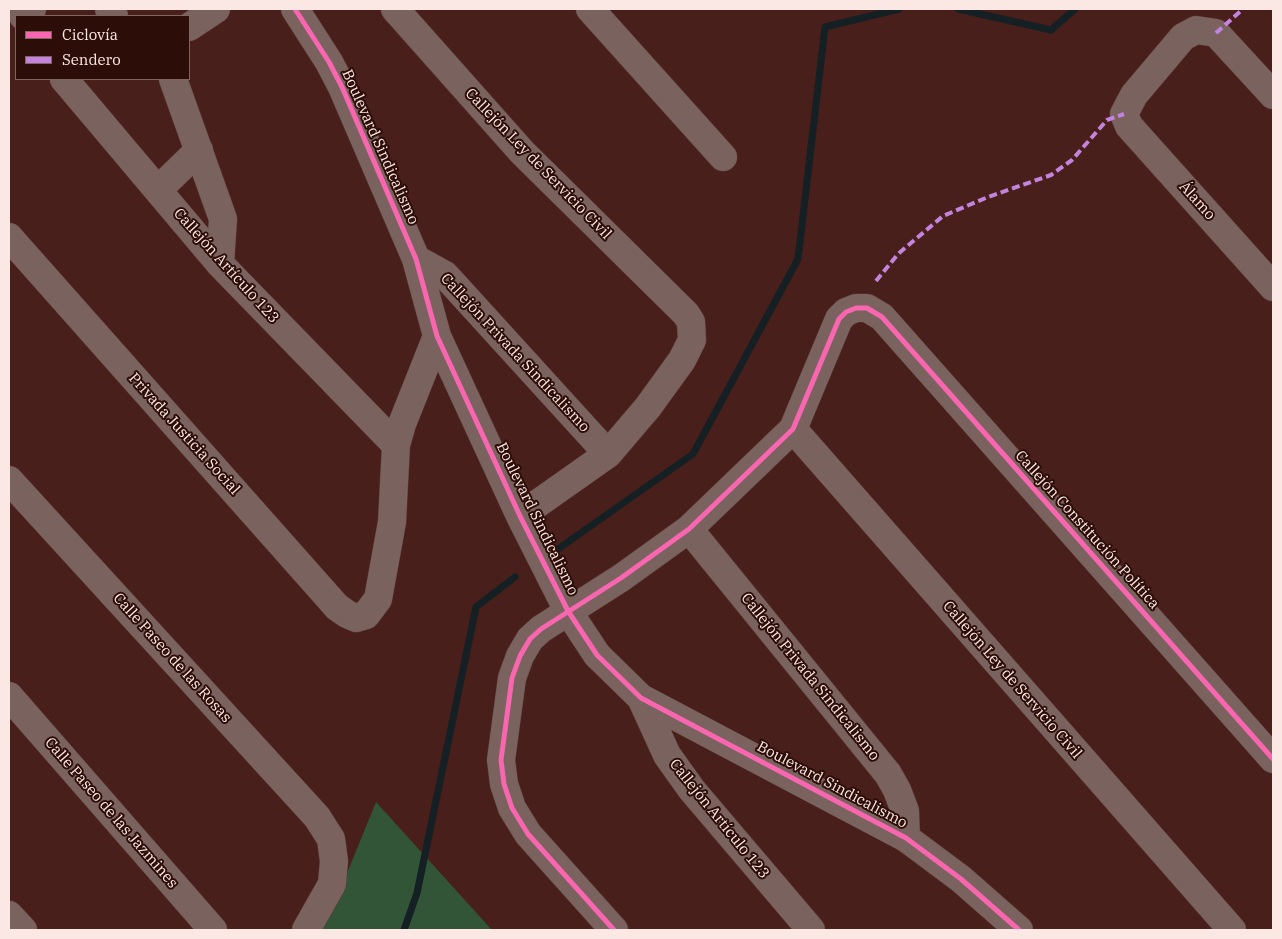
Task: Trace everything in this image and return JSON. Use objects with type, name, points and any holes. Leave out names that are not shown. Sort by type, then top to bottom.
[{"type":"street","points":[[190,26],[216,9]]},
{"type":"street","name":"Boulevard Sindicalismo","points":[[295,9],[329,62],[342,87],[416,259],[437,336],[520,516],[568,611],[598,655],[641,698],[906,838],[962,879],[1019,930]]},
{"type":"street","name":"Callejón Ley de Servicio Civil","points":[[395,9],[522,152],[686,314],[691,322],[693,330],[692,340],[688,351],[648,406],[608,454]]},
{"type":"street","points":[[590,9],[723,157]]},
{"type":"street","name":"Álamo","points":[[1273,95],[1216,33],[1196,30],[1183,37],[1134,95],[1124,114],[1129,126],[1273,287]]},
{"type":"street","name":"Callejón Artículo 123","points":[[65,80],[220,264],[396,445]]},
{"type":"street","points":[[173,80],[223,219],[220,264]]},
{"type":"street","points":[[158,190],[199,150]]},
{"type":"street","name":"Privada Justicia Social","points":[[9,237],[337,607],[356,618],[366,615],[378,599],[392,522],[396,445]]},
{"type":"street","name":"Callejón Privada Sindicalismo","points":[[416,259],[445,275],[608,454]]},
{"type":"street","name":"Callejón Constitución Política","points":[[793,429],[839,319],[846,312],[856,308],[867,308],[882,318],[1273,759]]},
{"type":"street","points":[[396,445],[402,424],[437,336]]},
{"type":"street","points":[[614,930],[528,834],[512,808],[504,784],[501,760],[512,678],[520,656],[530,639],[568,611],[621,578],[690,529],[793,429]]},
{"type":"street","name":"Callejón Ley de Servicio Civil","points":[[793,429],[1232,930]]},
{"type":"street","points":[[520,516],[608,454]]},
{"type":"street","name":"Calle Paseo de las Rosas","points":[[9,480],[317,817],[331,840],[334,861],[332,884],[306,930]]},
{"type":"street","name":"Callejón Privada Sindicalismo","points":[[690,529],[888,774],[905,811],[906,838]]},
{"type":"street","name":"Calle Paseo de las Jazmines","points":[[9,696],[213,930]]},
{"type":"street","name":"Callejón Artículo 123","points":[[641,698],[667,755],[692,790],[811,930]]},
{"type":"street","points":[[9,915],[23,930]]},
{"type":"green space","points":[[376,802],[492,930],[320,930],[332,910]]},
{"type":"waterway","points":[[558,549],[693,454],[798,259],[825,27],[899,9]]},
{"type":"waterway","points":[[958,9],[1051,30],[1075,9]]},
{"type":"waterway","points":[[404,930],[417,893],[476,607],[515,577]]},
{"type":"marked path","points":[[1216,33],[1243,9]]},
{"type":"marked path","points":[[876,281],[898,254],[943,216],[988,197],[1051,175],[1072,160],[1107,120],[1124,114]]},
{"type":"cycle path","points":[[295,9],[329,62],[342,87],[416,259],[437,336],[520,516],[568,611],[597,655],[641,698],[906,838],[961,879],[1019,930]]},
{"type":"cycle path","points":[[614,930],[528,834],[512,808],[504,784],[501,760],[512,678],[520,656],[530,639],[541,629],[621,578],[689,529],[793,429],[839,319],[846,312],[856,308],[867,308],[882,317],[1273,759]]}]
